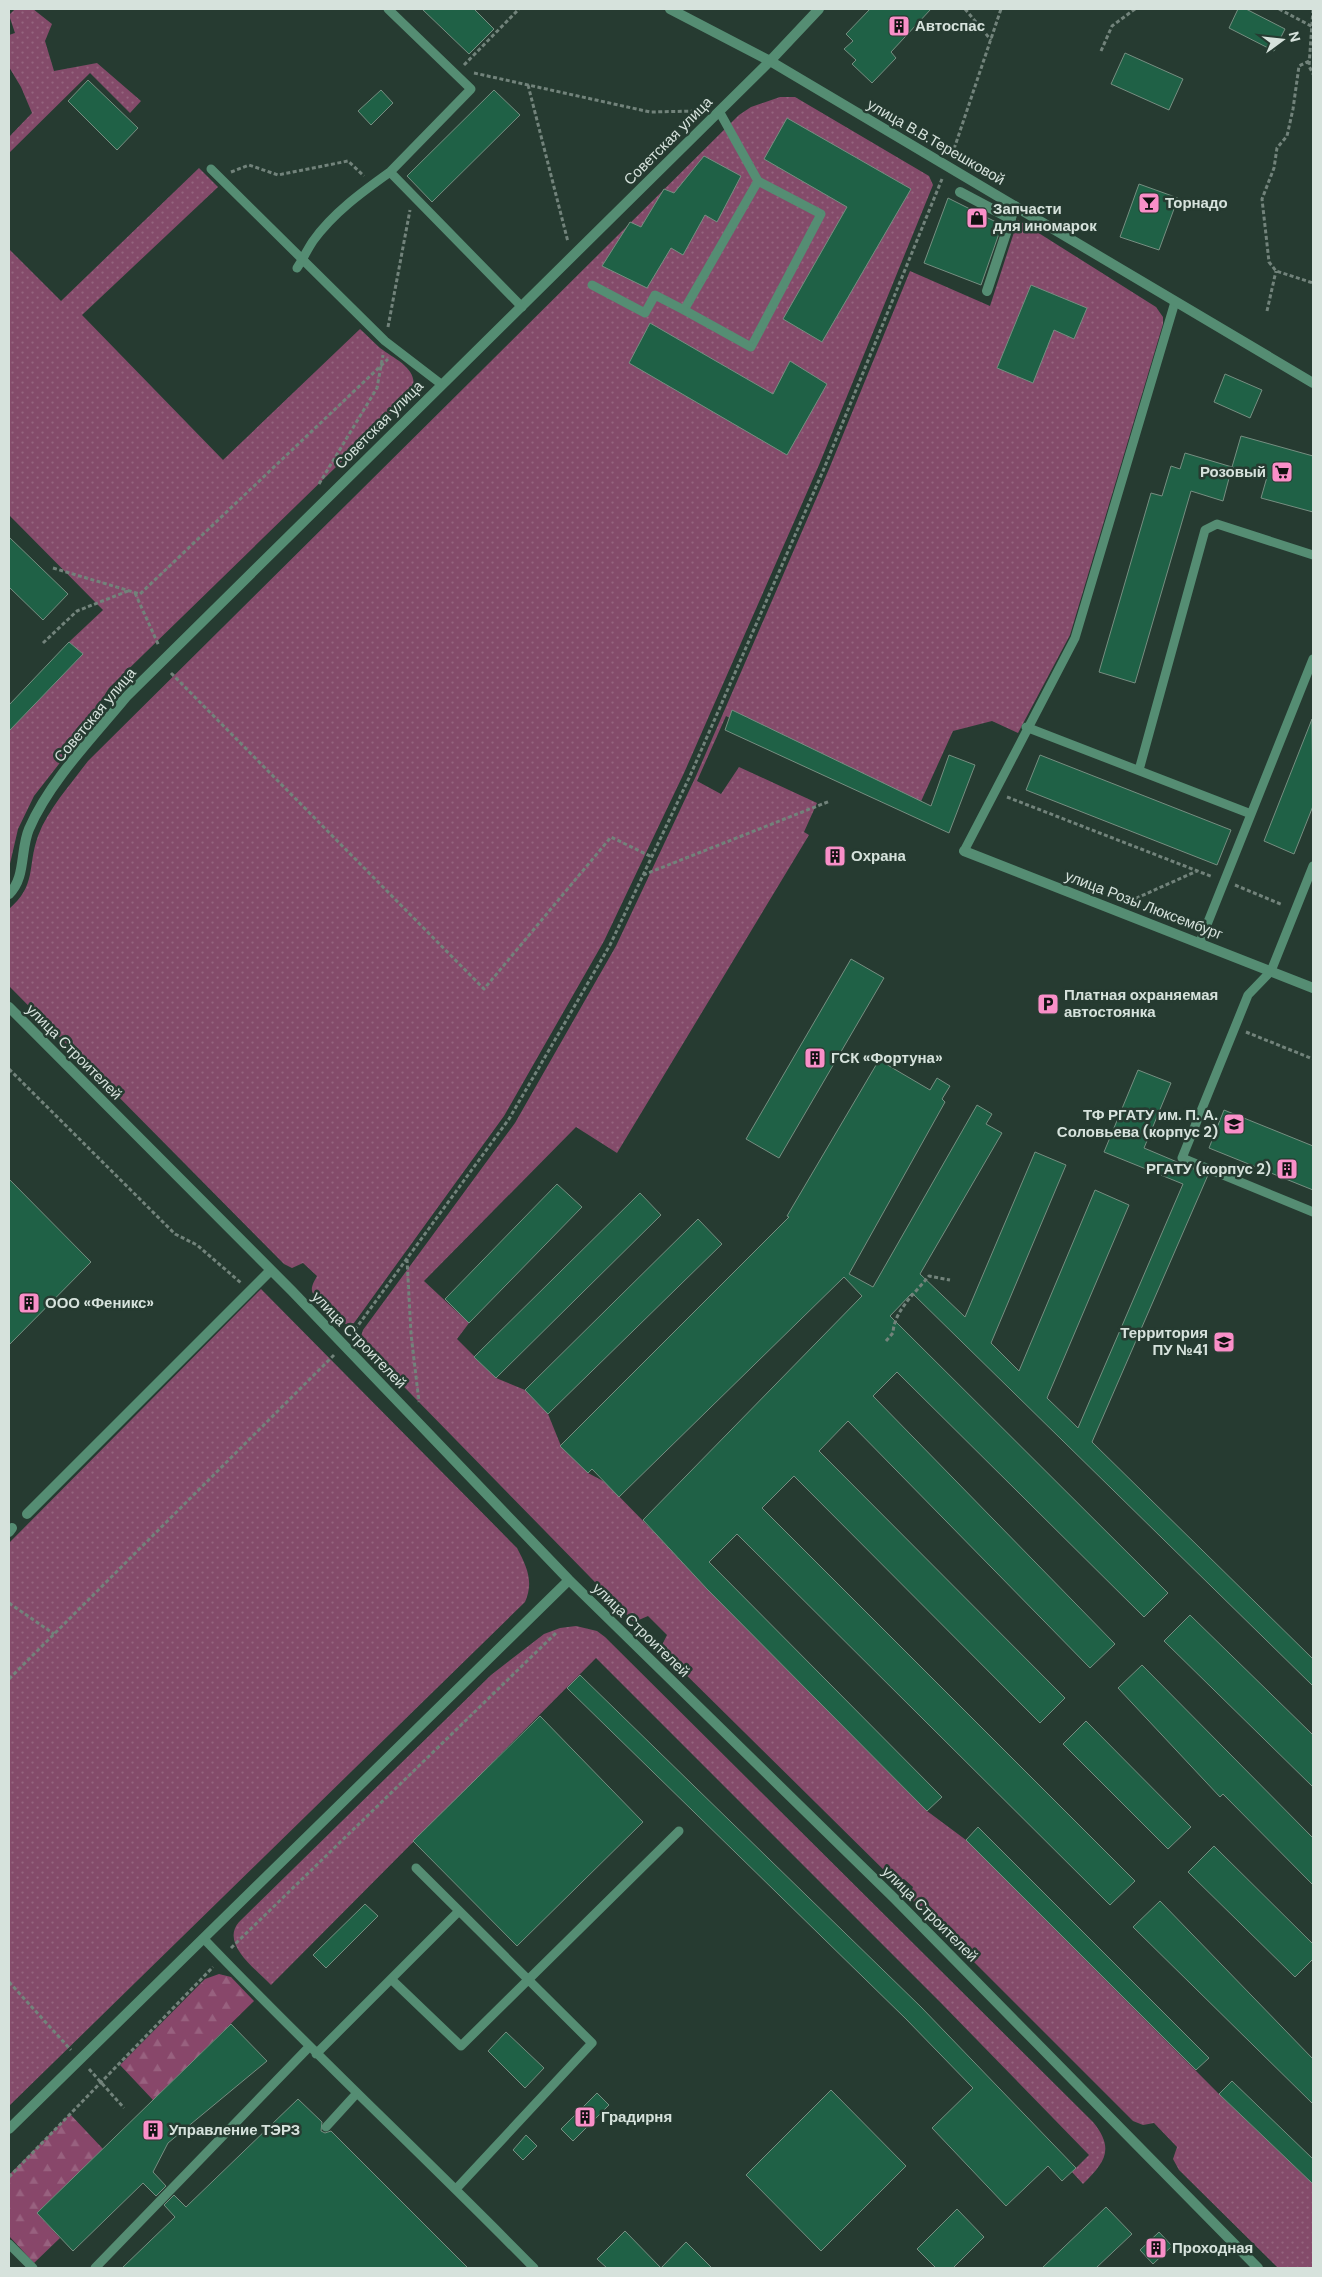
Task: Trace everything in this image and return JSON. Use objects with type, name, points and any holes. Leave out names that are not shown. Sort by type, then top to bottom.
[{"type":"street","name":"улица В.В.Терешковой","points":[[670,9],[770,61],[1313,383]]},
{"type":"street","name":"Советская улица","points":[[9,894],[17,882],[28,831],[45,800],[126,697],[441,384],[572,258],[770,61],[819,9]]},
{"type":"street","points":[[960,192],[1010,219]]},
{"type":"street","points":[[986,291],[1015,206]]},
{"type":"street","name":"улица Розы Люксембург","points":[[964,850],[1313,988]]},
{"type":"street","name":"улица Строителей","points":[[9,1007],[344,1345],[569,1580],[894,1898],[1258,2268]]},
{"type":"street","points":[[27,1514],[270,1271]]},
{"type":"street","points":[[9,2129],[569,1580]]},
{"type":"lane","points":[[297,268],[313,241],[329,221],[390,172],[472,89],[388,9]]},
{"type":"lane","points":[[592,285],[644,313],[655,295],[751,347],[821,214],[758,181],[720,111]]},
{"type":"lane","points":[[211,169],[385,341],[441,384]]},
{"type":"lane","points":[[390,172],[522,307]]},
{"type":"lane","points":[[684,310],[758,181]]},
{"type":"lane","points":[[964,850],[1026,727],[1075,638],[1175,302]]},
{"type":"lane","points":[[1140,770],[1205,530],[1217,524],[1313,555]]},
{"type":"lane","points":[[1200,942],[1313,659]]},
{"type":"lane","points":[[1026,727],[1251,814]]},
{"type":"lane","points":[[1313,866],[1271,971],[1248,995],[1182,1158],[1313,1212]]},
{"type":"lane","points":[[390,1979],[461,2046],[679,1831]]},
{"type":"lane","points":[[416,1868],[592,2043],[456,2189]]},
{"type":"lane","points":[[316,2054],[459,1911]]},
{"type":"lane","points":[[204,1939],[316,2054],[456,2189],[534,2268]]},
{"type":"lane","points":[[96,2268],[309,2047]]},
{"type":"lane","points":[[326,2126],[357,2093]]},
{"type":"lane","points":[[9,2244],[33,2268]]},
{"type":"path","points":[[461,70],[519,9]]},
{"type":"path","points":[[965,9],[991,40]]},
{"type":"path","points":[[9,1679],[344,1345],[510,1118],[610,944],[694,767],[823,471],[961,135],[1001,9]]},
{"type":"path","points":[[1101,50],[1112,26],[1135,9]]},
{"type":"path","points":[[1279,9],[1312,27]]},
{"type":"path","points":[[1313,9],[1309,61],[1313,74]]},
{"type":"path","points":[[1309,61],[1299,66],[1294,109],[1287,136],[1277,148],[1274,168],[1262,199],[1269,262],[1276,271],[1313,283]]},
{"type":"path","points":[[448,67],[650,112],[720,111]]},
{"type":"path","points":[[528,85],[572,258]]},
{"type":"path","points":[[219,176],[249,164],[278,175],[348,161],[373,184]]},
{"type":"path","points":[[317,488],[377,388],[413,194]]},
{"type":"path","points":[[1267,311],[1276,271]]},
{"type":"path","points":[[53,568],[140,594],[398,350]]},
{"type":"path","points":[[43,643],[77,611],[128,590]]},
{"type":"path","points":[[134,592],[163,661],[484,989],[610,837],[652,857]]},
{"type":"path","points":[[994,792],[1295,910]]},
{"type":"path","points":[[642,876],[830,801]]},
{"type":"path","points":[[1114,909],[1198,871]]},
{"type":"path","points":[[1236,1028],[1313,1059]]},
{"type":"path","points":[[9,1068],[175,1234],[197,1245],[250,1291]]},
{"type":"path","points":[[407,1259],[410,1334],[419,1403]]},
{"type":"path","points":[[886,1341],[893,1333],[894,1322],[929,1276],[950,1280]]},
{"type":"path","points":[[9,1603],[54,1634]]},
{"type":"path","points":[[9,2177],[222,1958],[557,1632]]},
{"type":"path","points":[[9,1982],[124,2108]]},
{"type":"shaded area","points":[[15,9],[33,9],[52,24],[45,41],[54,71],[97,63],[141,101],[130,113],[90,73],[9,153],[9,137],[32,113],[21,87],[9,67],[9,35],[15,33],[9,15]]},
{"type":"shaded area","points":[[780,97],[795,97],[929,176],[933,185],[819,465],[684,773],[604,941],[504,1116],[350,1326],[328,1311],[314,1295],[312,1287],[317,1276],[303,1263],[292,1268],[284,1264],[9,986],[9,909],[18,900],[28,884],[35,847],[42,826],[60,797],[88,761],[739,115],[751,107]]},
{"type":"shaded area","points":[[199,168],[218,187],[82,315],[223,460],[360,329],[380,348],[406,366],[413,378],[411,394],[109,688],[73,746],[34,796],[18,829],[9,868],[9,731],[83,654],[69,642],[103,610],[9,515],[9,249],[61,301]]},
{"type":"shaded area","points":[[1018,220],[1156,307],[1163,317],[1163,324],[1070,635],[1018,733],[992,721],[953,731],[918,808],[726,716],[697,781],[721,794],[739,767],[817,803],[804,832],[809,835],[617,1153],[576,1127],[424,1281],[469,1323],[457,1339],[496,1378],[525,1390],[548,1414],[561,1446],[588,1473],[605,1482],[927,1811],[966,1840],[1219,2094],[1313,2184],[1313,2268],[1278,2268],[1179,2170],[1173,2159],[1177,2147],[1154,2123],[1143,2125],[1133,2121],[909,1897],[913,1887],[904,1879],[895,1881],[660,1649],[667,1635],[648,1616],[634,1622],[368,1350],[361,1336],[363,1330],[515,1123],[616,946],[696,776],[829,469],[910,271],[990,306]]},
{"type":"shaded area","points":[[261,1289],[517,1548],[528,1575],[528,1595],[525,1602],[9,2106],[9,1543]]},
{"type":"shaded area","points":[[576,1626],[597,1631],[605,1637],[1093,2122],[1104,2140],[1104,2155],[1097,2169],[1083,2184],[1072,2172],[1089,2155],[942,2004],[596,1658],[271,1985],[249,1964],[242,1956],[234,1939],[234,1930],[239,1922],[491,1675],[544,1634],[560,1628]]},
{"type":"green space","points":[[219,1974],[231,1977],[254,2001],[153,2100],[120,2065],[205,1979]]},
{"type":"green space","points":[[70,2114],[103,2149],[37,2213],[60,2238],[34,2263],[9,2236],[9,2175]]},
{"type":"building","points":[[422,9],[474,9],[494,29],[469,54]]},
{"type":"building","points":[[870,9],[931,9],[891,52],[896,58],[872,83],[852,64],[856,60],[844,49],[853,41],[846,34]]},
{"type":"building","points":[[1238,9],[1246,9],[1285,29],[1274,51],[1229,28]]},
{"type":"building","points":[[1125,53],[1183,79],[1169,110],[1111,84]]},
{"type":"building","points":[[88,80],[138,128],[117,150],[68,101]]},
{"type":"building","points":[[381,90],[393,103],[371,125],[358,111]]},
{"type":"building","points":[[494,90],[520,115],[432,202],[407,176]]},
{"type":"building","points":[[787,118],[911,189],[822,342],[783,319],[847,207],[764,159]]},
{"type":"building","points":[[704,156],[741,176],[717,222],[705,215],[683,255],[671,248],[647,288],[602,266],[630,222],[641,227],[664,189],[674,193]]},
{"type":"building","points":[[1139,184],[1178,198],[1159,250],[1120,237]]},
{"type":"building","points":[[948,198],[1002,225],[981,285],[924,263]]},
{"type":"building","points":[[1031,285],[1087,308],[1074,339],[1054,330],[1033,383],[997,368]]},
{"type":"building","points":[[650,323],[773,394],[790,361],[827,384],[787,455],[629,363]]},
{"type":"building","points":[[1225,374],[1262,390],[1250,418],[1214,402]]},
{"type":"building","name":"Розовый","points":[[1241,436],[1313,456],[1313,512],[1261,498],[1267,477],[1232,467]]},
{"type":"building","points":[[1185,453],[1232,467],[1223,501],[1191,491],[1135,683],[1099,672],[1151,493],[1162,496],[1171,466],[1180,469]]},
{"type":"building","points":[[9,537],[68,594],[43,620],[9,587]]},
{"type":"building","points":[[69,642],[83,654],[9,731],[9,705]]},
{"type":"building","points":[[732,710],[931,806],[949,755],[975,765],[949,833],[725,730]]},
{"type":"building","points":[[1312,719],[1313,806],[1294,854],[1264,841]]},
{"type":"building","points":[[1040,755],[1231,830],[1217,865],[1026,790]]},
{"type":"building","name":"ГСК «Фортуна»","points":[[851,959],[884,978],[779,1158],[746,1139]]},
{"type":"building","points":[[879,1060],[930,1090],[937,1078],[950,1086],[942,1099],[945,1102],[849,1274],[873,1287],[977,1105],[992,1114],[986,1124],[1002,1133],[920,1274],[965,1317],[1035,1152],[1066,1165],[991,1343],[1019,1371],[1095,1190],[1129,1205],[1047,1398],[1078,1428],[1183,1184],[1104,1152],[1138,1070],[1171,1083],[1144,1148],[1208,1175],[1092,1442],[1313,1659],[1313,1686],[912,1293],[890,1316],[1168,1593],[1144,1617],[897,1372],[873,1396],[1115,1644],[1090,1668],[848,1421],[819,1451],[1065,1698],[1040,1723],[794,1476],[762,1508],[1135,1881],[1110,1905],[737,1534],[709,1562],[942,1797],[927,1811],[707,1589],[643,1520],[862,1296],[844,1277],[619,1497],[592,1469],[588,1473],[560,1446],[789,1217],[787,1216]]},
{"type":"building","name":"РГАТУ (корпус 2)","points":[[1224,1110],[1313,1146],[1313,1190],[1209,1148]]},
{"type":"building","name":"ООО «Феникс»","points":[[9,1179],[91,1262],[9,1345]]},
{"type":"building","points":[[557,1184],[582,1207],[469,1323],[445,1299]]},
{"type":"building","points":[[640,1193],[661,1215],[496,1378],[474,1357]]},
{"type":"building","points":[[698,1219],[722,1244],[548,1414],[525,1390]]},
{"type":"building","points":[[1190,1615],[1313,1735],[1313,1787],[1164,1641]]},
{"type":"building","points":[[1142,1665],[1313,1838],[1313,1885],[1223,1794],[1220,1797],[1118,1688]]},
{"type":"building","points":[[580,1675],[921,2007],[1076,2168],[1062,2181],[1048,2166],[1006,2206],[932,2128],[973,2088],[906,2019],[567,1688]]},
{"type":"building","points":[[540,1716],[643,1822],[517,1946],[413,1841]]},
{"type":"building","points":[[1086,1721],[1191,1827],[1168,1849],[1063,1744]]},
{"type":"building","points":[[978,1827],[1209,2058],[1196,2070],[966,1840]]},
{"type":"building","points":[[1214,1846],[1313,1944],[1313,1959],[1295,1977],[1188,1872]]},
{"type":"building","points":[[1160,1901],[1313,2059],[1313,2104],[1133,1927]]},
{"type":"building","points":[[365,1904],[378,1916],[326,1968],[313,1955]]},
{"type":"building","name":"Управление ТЭРЗ","points":[[231,2024],[267,2061],[168,2143],[153,2172],[166,2186],[156,2196],[143,2183],[73,2251],[37,2213]]},
{"type":"building","points":[[506,2032],[544,2068],[525,2088],[488,2051]]},
{"type":"building","points":[[1232,2081],[1313,2159],[1313,2184],[1219,2094]]},
{"type":"building","points":[[831,2090],[906,2166],[821,2251],[746,2175]]},
{"type":"building","name":"Градирня","points":[[597,2093],[609,2105],[573,2141],[561,2129]]},
{"type":"building","points":[[298,2099],[322,2122],[321,2131],[325,2133],[331,2131],[468,2268],[122,2268],[175,2217],[164,2205],[174,2195],[186,2207]]},
{"type":"building","points":[[526,2135],[537,2146],[523,2160],[513,2150]]},
{"type":"building","points":[[1106,2207],[1132,2234],[1096,2268],[1042,2268]]},
{"type":"building","points":[[957,2209],[984,2237],[953,2268],[936,2268],[917,2249]]},
{"type":"building","points":[[625,2231],[661,2268],[607,2268],[597,2259]]},
{"type":"building","name":"Проходная","points":[[1159,2232],[1172,2246],[1153,2264],[1140,2250]]},
{"type":"building","points":[[686,2242],[712,2268],[661,2268]]},
{"type":"place","name":"Автоспас","points":[[899,26]]},
{"type":"place","name":"Торнадо","points":[[1149,203]]},
{"type":"place","name":"Запчасти для иномарок","points":[[977,218]]},
{"type":"place","name":"Розовый","points":[[1282,472]]},
{"type":"place","name":"Охрана","points":[[835,856]]},
{"type":"place","name":"Платная охраняемая автостоянка","points":[[1048,1004]]},
{"type":"place","name":"ГСК «Фортуна»","points":[[815,1058]]},
{"type":"place","name":"ТФ РГАТУ им. П. А. Соловьева (корпус 2)","points":[[1234,1124]]},
{"type":"place","name":"РГАТУ (корпус 2)","points":[[1287,1169]]},
{"type":"place","name":"ООО «Феникс»","points":[[29,1303]]},
{"type":"place","name":"Территория ПУ №41","points":[[1224,1342]]},
{"type":"place","name":"Градирня","points":[[585,2117]]},
{"type":"place","name":"Управление ТЭРЗ","points":[[153,2130]]},
{"type":"place","name":"Проходная","points":[[1156,2248]]}]
